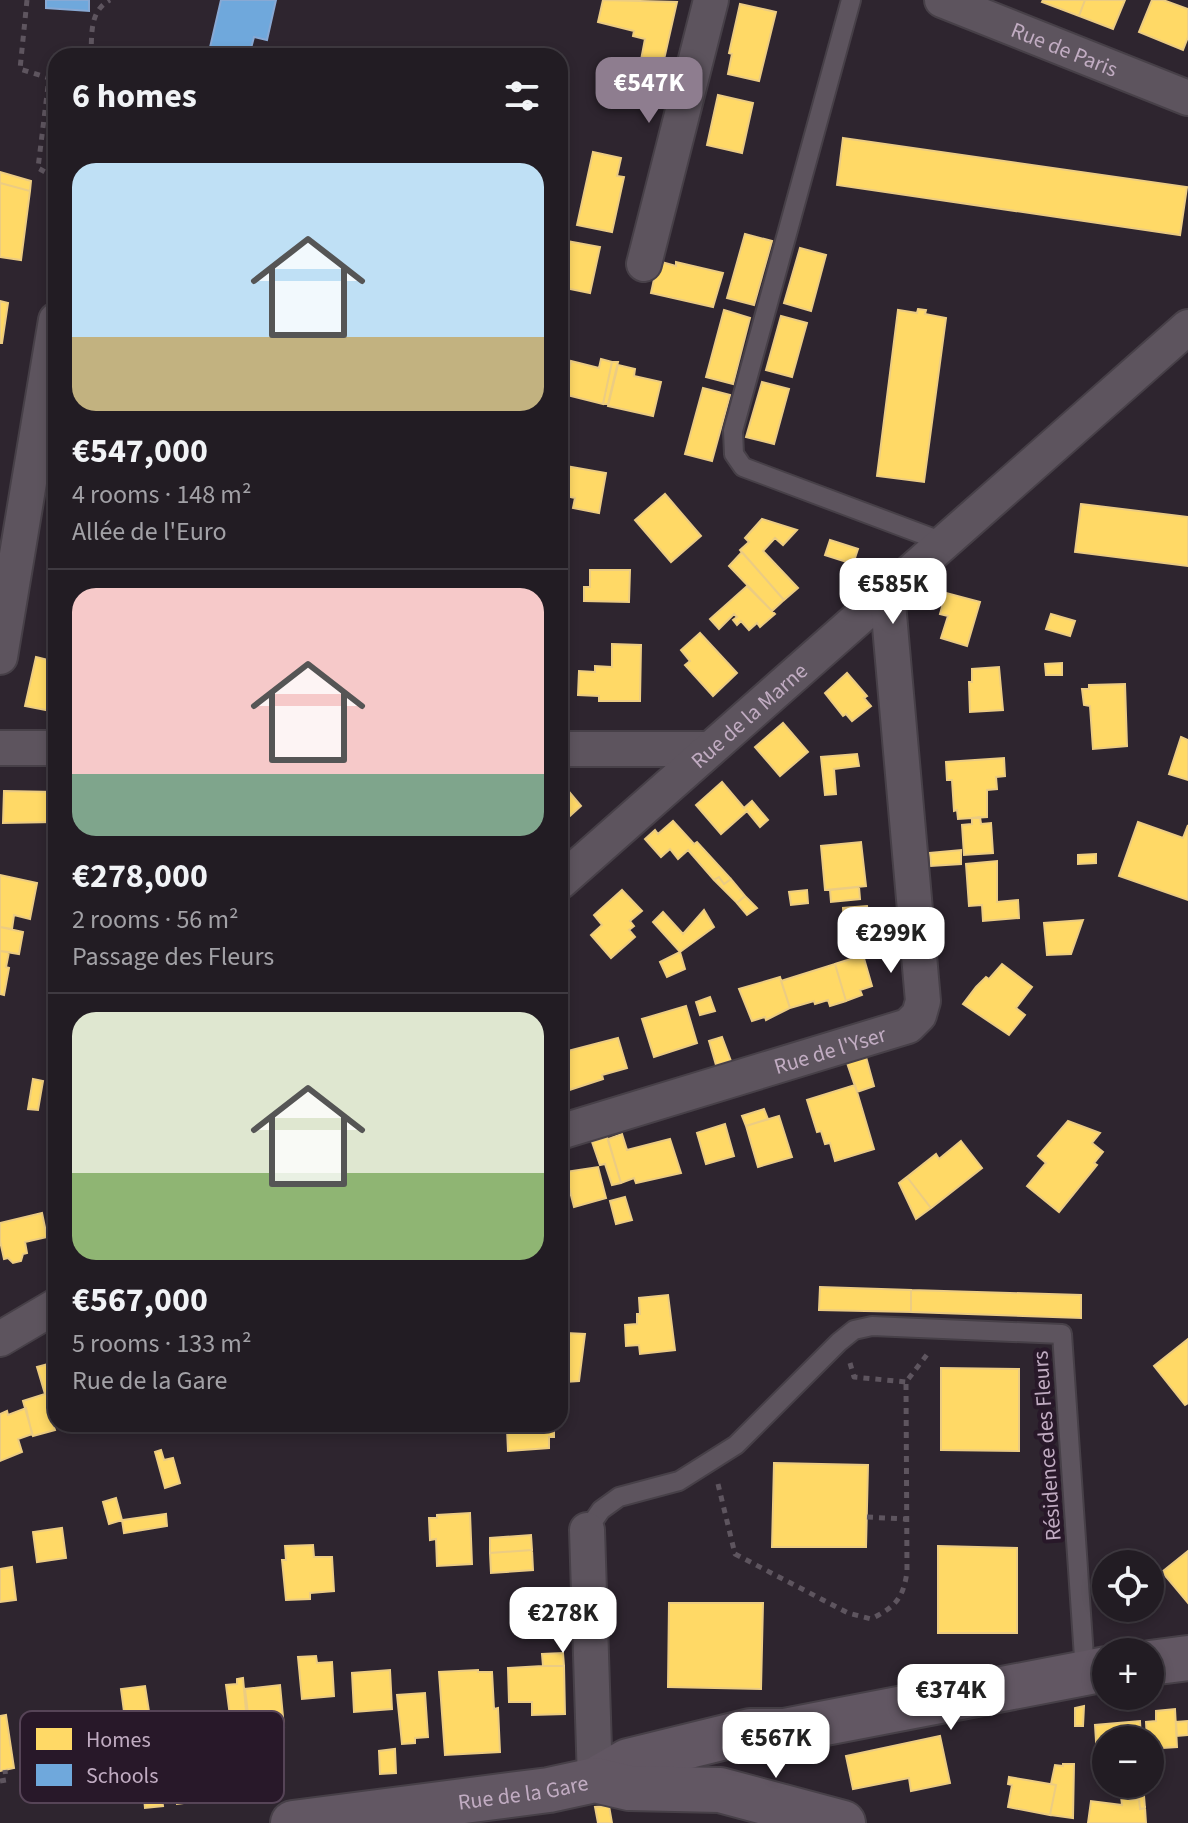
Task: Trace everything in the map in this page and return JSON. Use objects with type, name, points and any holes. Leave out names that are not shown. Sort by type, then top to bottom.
[{"type":"street","points":[[644,264],[711,0]]},
{"type":"street","name":"Rue de Paris","points":[[962,4],[1188,98]]},
{"type":"street","name":"Rue de la Marne","points":[[568,875],[1188,327]]},
{"type":"street","points":[[0,657],[48,368]]},
{"type":"street","name":"Rue de l'Yser","points":[[568,1130],[908,1026],[919,1015],[923,1001],[887,592]]},
{"type":"street","points":[[0,748],[48,748]]},
{"type":"street","points":[[568,749],[709,749]]},
{"type":"street","points":[[0,1339],[48,1311]]},
{"type":"street","points":[[587,1530],[595,1780],[628,1761],[750,1731],[784,1731],[1092,1671]]},
{"type":"street","points":[[1164,1661],[1188,1658]]},
{"type":"street","points":[[720,1790],[728,1773],[784,1731]]},
{"type":"street","name":"Rue de la Gare","points":[[293,1823],[549,1790],[595,1780],[629,1788],[720,1790],[843,1823]]},
{"type":"lane","points":[[851,0],[733,431],[734,454],[743,467],[943,542]]},
{"type":"lane","name":"Résidence des Fleurs","points":[[587,1530],[601,1510],[619,1497],[679,1481],[736,1445],[854,1330],[872,1326],[1062,1334],[1093,1638]]},
{"type":"path","points":[[27,0],[20,69],[48,78]]},
{"type":"path","points":[[91,48],[93,20],[100,6],[110,0]]},
{"type":"path","points":[[48,86],[38,168],[48,174]]},
{"type":"path","points":[[711,1460],[735,1554],[848,1613],[871,1619],[890,1610],[904,1591],[907,1572],[906,1382],[946,1329]]},
{"type":"path","points":[[844,1338],[854,1377],[906,1382]]},
{"type":"path","points":[[867,1517],[905,1519]]},
{"type":"path","points":[[0,1781],[6,1780],[5,1770]]},
{"type":"building: Homes","points":[[603,0],[677,2],[663,64],[656,69],[646,67],[641,60],[645,39],[633,36],[634,31],[598,22]]},
{"type":"building: Homes","points":[[1043,0],[1085,0],[1079,16]]},
{"type":"building: Homes","points":[[1085,0],[1125,0],[1113,29],[1079,16]]},
{"type":"building: Homes","points":[[1152,0],[1163,0],[1188,9],[1188,37],[1183,50],[1139,32]]},
{"type":"building: Homes","points":[[740,4],[776,12],[759,81],[728,74],[732,54],[729,53]]},
{"type":"building: Homes","points":[[668,68],[681,71],[674,104],[660,100]]},
{"type":"building: Homes","points":[[718,95],[753,103],[742,153],[707,145]]},
{"type":"building: Homes","points":[[843,138],[1187,187],[1180,235],[837,185]]},
{"type":"building: Homes","points":[[593,152],[621,158],[617,176],[624,177],[612,232],[577,225]]},
{"type":"building: Homes","points":[[0,172],[31,181],[30,191],[0,183]]},
{"type":"building: Homes","points":[[0,183],[30,191],[21,260],[0,257]]},
{"type":"building: Homes","points":[[745,234],[772,241],[754,305],[727,298]]},
{"type":"building: Homes","points":[[568,241],[600,247],[590,293],[568,289]]},
{"type":"building: Homes","points":[[800,248],[826,255],[811,311],[784,303]]},
{"type":"building: Homes","points":[[658,261],[723,273],[713,307],[651,293]]},
{"type":"building: Homes","points":[[0,301],[8,303],[2,343],[0,343]]},
{"type":"building: Homes","points":[[918,309],[926,310],[925,314],[946,318],[924,482],[877,476],[898,310],[917,313]]},
{"type":"building: Homes","points":[[724,310],[750,318],[733,384],[706,377]]},
{"type":"building: Homes","points":[[781,316],[807,323],[792,377],[766,370]]},
{"type":"building: Homes","points":[[601,359],[612,362],[603,404],[568,395],[571,361],[599,368]]},
{"type":"building: Homes","points":[[612,362],[618,362],[608,404],[603,404]]},
{"type":"building: Homes","points":[[618,365],[635,369],[634,376],[661,382],[653,416],[608,406]]},
{"type":"building: Homes","points":[[762,382],[789,389],[774,444],[746,437]]},
{"type":"building: Homes","points":[[703,388],[730,395],[712,461],[685,454]]},
{"type":"building: Homes","points":[[568,466],[606,473],[599,513],[573,508],[575,498],[568,496]]},
{"type":"building: Homes","points":[[665,494],[701,536],[671,562],[635,520]]},
{"type":"building: Homes","points":[[1081,504],[1188,517],[1188,566],[1075,552]]},
{"type":"building: Homes","points":[[762,519],[797,530],[783,545],[775,538],[763,551],[798,588],[784,600],[740,550],[749,542],[745,538]]},
{"type":"building: Homes","points":[[830,540],[858,549],[853,564],[825,555]]},
{"type":"building: Homes","points":[[742,552],[784,600],[772,611],[729,566]]},
{"type":"building: Homes","points":[[590,570],[630,570],[629,602],[584,601],[584,587],[590,587]]},
{"type":"building: Homes","points":[[747,586],[775,614],[760,627],[757,623],[749,630],[741,621],[737,625],[733,620],[737,617],[734,614],[719,629],[710,619]]},
{"type":"building: Homes","points":[[946,593],[980,602],[967,646],[941,638],[948,616],[940,614]]},
{"type":"building: Homes","points":[[1051,614],[1075,621],[1070,636],[1046,629]]},
{"type":"building: Homes","points":[[700,633],[737,673],[713,696],[685,665],[690,661],[681,650]]},
{"type":"building: Homes","points":[[612,644],[641,645],[640,701],[599,701],[599,696],[578,695],[579,671],[595,672],[595,666],[612,667]]},
{"type":"building: Homes","points":[[36,657],[48,660],[48,710],[25,706]]},
{"type":"building: Homes","points":[[1062,663],[1062,675],[1046,675],[1045,664]]},
{"type":"building: Homes","points":[[999,667],[1003,710],[970,712],[972,669]]},
{"type":"building: Homes","points":[[847,673],[867,696],[864,698],[871,706],[852,721],[846,714],[843,716],[825,693]]},
{"type":"building: Homes","points":[[1125,684],[1127,746],[1093,749],[1090,706],[1084,705],[1082,689],[1089,689],[1089,685]]},
{"type":"building: Homes","points":[[783,723],[808,752],[780,776],[755,747]]},
{"type":"building: Homes","points":[[1181,737],[1188,740],[1188,780],[1169,774]]},
{"type":"building: Homes","points":[[857,754],[859,766],[834,769],[836,794],[825,795],[821,757]]},
{"type":"building: Homes","points":[[1004,758],[1005,776],[996,777],[997,789],[987,790],[987,817],[958,819],[957,810],[954,811],[952,780],[947,780],[946,762]]},
{"type":"building: Homes","points":[[722,782],[744,808],[752,801],[768,820],[760,827],[747,811],[721,834],[696,805]]},
{"type":"building: Homes","points":[[4,791],[48,792],[48,822],[3,823]]},
{"type":"building: Homes","points":[[568,791],[581,806],[568,818]]},
{"type":"building: Homes","points":[[980,817],[981,824],[991,823],[993,853],[964,855],[962,825],[972,824],[972,818]]},
{"type":"building: Homes","points":[[673,821],[731,879],[724,884],[719,877],[714,880],[688,850],[678,859],[670,849],[661,857],[645,839],[655,830],[658,834]]},
{"type":"building: Homes","points":[[1138,822],[1183,838],[1188,825],[1188,900],[1119,876]]},
{"type":"building: Homes","points":[[861,842],[866,886],[825,890],[821,846]]},
{"type":"building: Homes","points":[[961,850],[961,864],[931,866],[930,853]]},
{"type":"building: Homes","points":[[1096,854],[1096,863],[1078,864],[1078,855]]},
{"type":"building: Homes","points":[[997,861],[997,902],[1018,900],[1019,918],[983,921],[982,905],[969,906],[966,864]]},
{"type":"building: Homes","points":[[0,875],[37,883],[30,919],[14,915],[12,929],[0,927]]},
{"type":"building: Homes","points":[[719,877],[724,884],[731,879],[745,896],[737,903],[714,880]]},
{"type":"building: Homes","points":[[859,887],[860,899],[831,902],[830,890]]},
{"type":"building: Homes","points":[[622,890],[642,911],[630,921],[634,926],[629,930],[635,937],[611,958],[591,935],[602,925],[594,915]]},
{"type":"building: Homes","points":[[807,890],[808,903],[791,905],[789,892]]},
{"type":"building: Homes","points":[[745,896],[757,908],[747,915],[737,903]]},
{"type":"building: Homes","points":[[867,906],[869,922],[844,924],[843,908]]},
{"type":"building: Homes","points":[[704,910],[714,927],[680,952],[653,922],[663,912],[683,934]]},
{"type":"building: Homes","points":[[1083,920],[1071,954],[1047,955],[1044,923]]},
{"type":"building: Homes","points":[[0,927],[23,932],[19,954],[0,951]]},
{"type":"building: Homes","points":[[0,951],[9,952],[4,995],[0,994]]},
{"type":"building: Homes","points":[[680,952],[685,969],[667,977],[660,962]]},
{"type":"building: Homes","points":[[863,955],[872,986],[860,990],[862,995],[846,1001],[835,964]]},
{"type":"building: Homes","points":[[835,964],[846,1001],[830,1006],[828,1000],[815,1004],[814,1001],[790,1008],[781,981]]},
{"type":"building: Homes","points":[[1002,964],[1032,987],[1016,1008],[1025,1015],[1009,1035],[963,1004],[976,987],[986,977],[989,979]]},
{"type":"building: Homes","points":[[780,977],[790,1008],[766,1020],[765,1017],[752,1021],[739,989]]},
{"type":"building: Homes","points":[[710,997],[715,1011],[700,1015],[696,1002]]},
{"type":"building: Homes","points":[[686,1006],[697,1043],[654,1057],[642,1019]]},
{"type":"building: Homes","points":[[722,1037],[731,1061],[716,1065],[709,1041]]},
{"type":"building: Homes","points":[[618,1038],[627,1068],[568,1090],[568,1051]]},
{"type":"building: Homes","points":[[866,1057],[874,1086],[857,1092],[847,1063]]},
{"type":"building: Homes","points":[[33,1079],[43,1081],[38,1110],[28,1109]]},
{"type":"building: Homes","points":[[855,1085],[874,1149],[835,1161],[830,1143],[825,1144],[821,1131],[817,1132],[807,1100]]},
{"type":"building: Homes","points":[[764,1109],[768,1119],[746,1126],[742,1116]]},
{"type":"building: Homes","points":[[779,1116],[792,1157],[758,1167],[746,1126]]},
{"type":"building: Homes","points":[[1068,1121],[1100,1133],[1092,1143],[1103,1152],[1094,1163],[1097,1165],[1059,1212],[1027,1186],[1046,1163],[1038,1156]]},
{"type":"building: Homes","points":[[725,1124],[734,1156],[706,1164],[697,1133]]},
{"type":"building: Homes","points":[[622,1134],[627,1150],[670,1139],[681,1173],[636,1183],[634,1178],[621,1183],[608,1139]]},
{"type":"building: Homes","points":[[607,1137],[621,1183],[612,1185],[605,1164],[600,1165],[592,1142]]},
{"type":"building: Homes","points":[[961,1141],[982,1168],[931,1208],[907,1177],[936,1154],[939,1159]]},
{"type":"building: Homes","points":[[598,1167],[606,1198],[574,1207],[568,1172]]},
{"type":"building: Homes","points":[[907,1177],[931,1208],[916,1219],[899,1183]]},
{"type":"building: Homes","points":[[625,1197],[632,1220],[616,1224],[610,1201]]},
{"type":"building: Homes","points":[[42,1213],[47,1237],[25,1242],[27,1253],[23,1254],[21,1261],[13,1263],[8,1258],[4,1259],[0,1223]]},
{"type":"building: Homes","points":[[820,1287],[911,1290],[911,1312],[819,1310]]},
{"type":"building: Homes","points":[[911,1290],[1081,1295],[1081,1318],[911,1312]]},
{"type":"building: Homes","points":[[668,1295],[675,1350],[640,1354],[639,1345],[626,1346],[625,1325],[637,1324],[639,1298]]},
{"type":"building: Homes","points":[[568,1333],[585,1334],[579,1381],[568,1382]]},
{"type":"building: Homes","points":[[1188,1339],[1188,1403],[1185,1405],[1154,1366]]},
{"type":"building: Homes","points":[[48,1364],[48,1432],[33,1436],[23,1401],[45,1394],[37,1367]]},
{"type":"building: Homes","points":[[941,1368],[1019,1369],[1019,1451],[941,1450]]},
{"type":"building: Homes","points":[[26,1408],[32,1434],[18,1439],[22,1452],[0,1461],[0,1414],[7,1411],[8,1415]]},
{"type":"building: Homes","points":[[507,1432],[554,1432],[554,1437],[549,1437],[549,1448],[508,1451]]},
{"type":"building: Homes","points":[[161,1450],[164,1460],[173,1458],[180,1483],[165,1488],[155,1452]]},
{"type":"building: Homes","points":[[774,1463],[868,1465],[866,1547],[772,1547]]},
{"type":"building: Homes","points":[[116,1498],[122,1520],[109,1524],[103,1502]]},
{"type":"building: Homes","points":[[470,1513],[472,1564],[437,1566],[436,1539],[430,1540],[429,1518]]},
{"type":"building: Homes","points":[[166,1514],[167,1526],[124,1533],[122,1520]]},
{"type":"building: Homes","points":[[62,1528],[66,1558],[37,1562],[33,1532]]},
{"type":"building: Homes","points":[[531,1535],[532,1550],[490,1553],[490,1538]]},
{"type":"building: Homes","points":[[313,1545],[314,1557],[332,1557],[334,1591],[310,1593],[310,1599],[286,1600],[282,1560],[286,1560],[285,1546]]},
{"type":"building: Homes","points":[[938,1546],[1017,1548],[1017,1633],[938,1633]]},
{"type":"building: Homes","points":[[532,1550],[533,1570],[491,1573],[490,1553]]},
{"type":"building: Homes","points":[[1188,1551],[1188,1603],[1164,1574],[1164,1570]]},
{"type":"building: Homes","points":[[12,1567],[16,1600],[0,1602],[0,1569]]},
{"type":"building: Homes","points":[[669,1603],[763,1603],[761,1689],[668,1687]]},
{"type":"building: Homes","points":[[563,1653],[564,1666],[543,1666],[542,1654]]},
{"type":"building: Homes","points":[[316,1656],[317,1663],[332,1662],[334,1696],[302,1699],[298,1657]]},
{"type":"building: Homes","points":[[564,1666],[565,1714],[532,1715],[532,1702],[509,1702],[508,1668]]},
{"type":"building: Homes","points":[[390,1670],[392,1709],[354,1712],[352,1673]]},
{"type":"building: Homes","points":[[439,1672],[492,1672],[500,1752],[445,1755]]},
{"type":"building: Homes","points":[[243,1678],[246,1711],[229,1711],[226,1685],[237,1684],[237,1679]]},
{"type":"building: Homes","points":[[280,1685],[282,1711],[248,1711],[245,1689]]},
{"type":"building: Homes","points":[[145,1686],[149,1711],[124,1711],[121,1689]]},
{"type":"building: Homes","points":[[425,1693],[428,1737],[415,1738],[415,1743],[402,1744],[397,1695]]},
{"type":"building: Homes","points":[[1084,1706],[1083,1726],[1075,1726],[1075,1708]]},
{"type":"building: Homes","points":[[1175,1709],[1177,1747],[1164,1748],[1164,1726],[1146,1726],[1146,1722],[1156,1721],[1156,1711]]},
{"type":"building: Homes","points":[[6,1715],[14,1768],[0,1771],[0,1716]]},
{"type":"building: Homes","points":[[1140,1721],[1140,1726],[1095,1726]]},
{"type":"building: Homes","points":[[1188,1721],[1188,1735],[1177,1736],[1176,1722]]},
{"type":"building: Homes","points":[[940,1736],[950,1783],[911,1791],[909,1778],[853,1789],[846,1756]]},
{"type":"building: Homes","points":[[395,1749],[396,1773],[380,1774],[379,1751]]},
{"type":"building: Homes","points":[[1074,1764],[1073,1818],[1050,1815],[1056,1785],[1051,1784],[1055,1765]]},
{"type":"building: Homes","points":[[1009,1777],[1056,1785],[1050,1815],[1008,1807],[1012,1785],[1008,1784]]},
{"type":"building: Homes","points":[[1121,1798],[1139,1799],[1140,1809],[1145,1808],[1146,1823],[1088,1823],[1091,1801],[1122,1805]]},
{"type":"building: Homes","points":[[1144,1798],[1145,1808],[1140,1809],[1139,1799],[1130,1800]]},
{"type":"building: Homes","points":[[145,1803],[163,1803],[163,1806],[145,1808]]},
{"type":"building: Homes","points":[[609,1806],[612,1823],[598,1823],[595,1807]]},
{"type":"building: Schools","points":[[46,0],[89,0],[89,11],[46,8]]},
{"type":"building: Schools","points":[[221,0],[276,0],[267,40],[254,37],[251,48],[210,48]]}]
